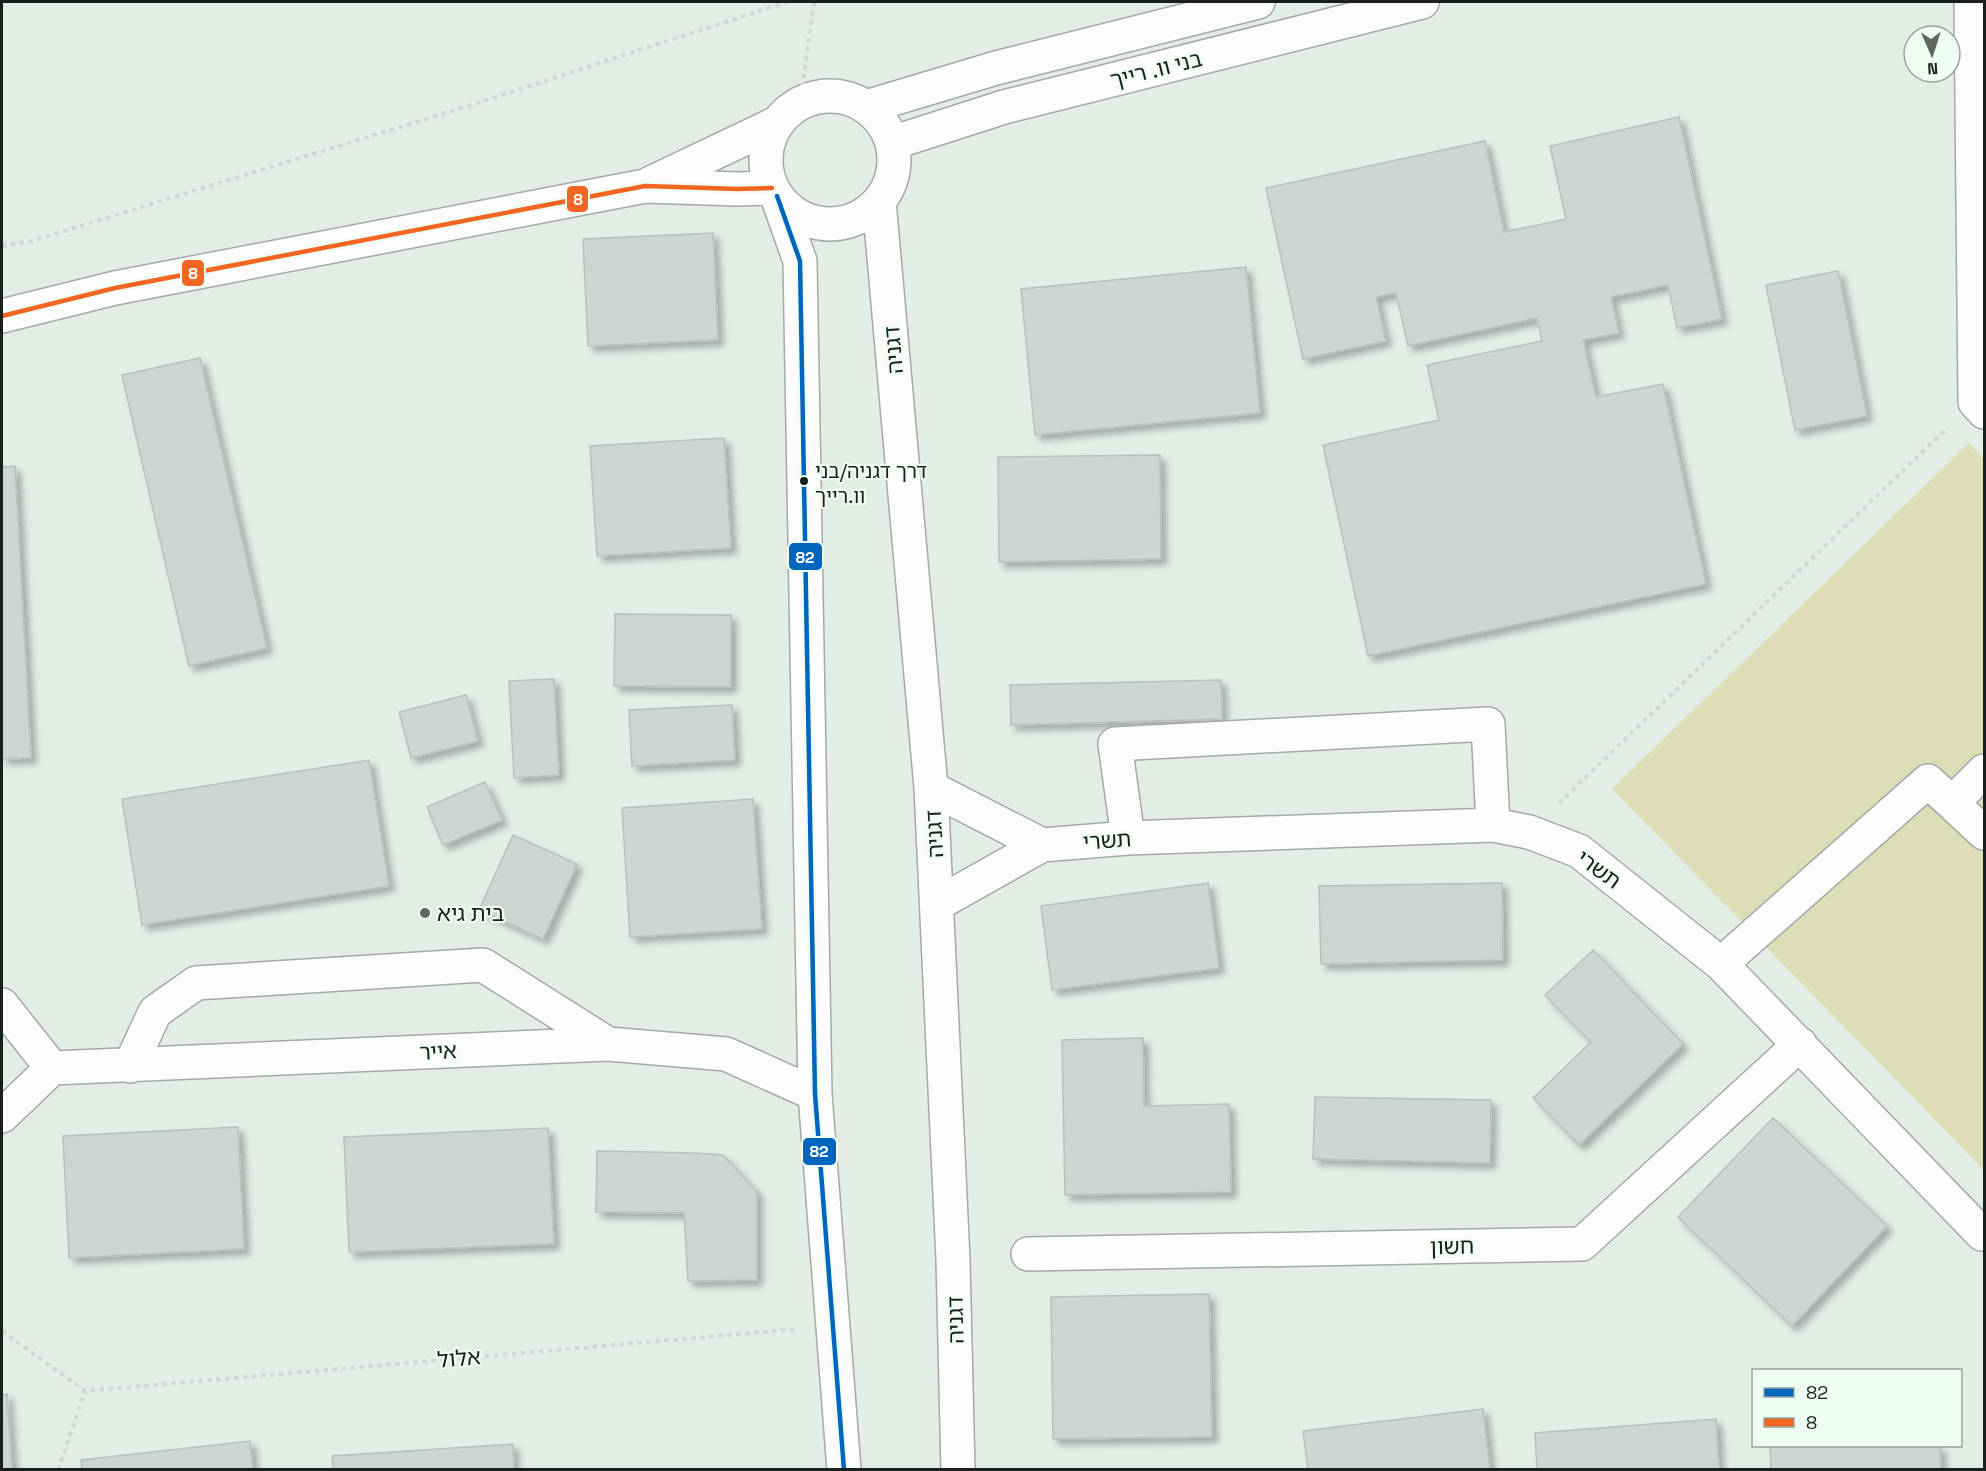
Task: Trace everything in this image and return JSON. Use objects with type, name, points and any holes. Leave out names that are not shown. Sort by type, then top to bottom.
[{"type":"street","name":"בני וו. רייך","points":[[866,107],[996,68],[1258,2]]},
{"type":"street","name":"בני וו. רייך","points":[[892,143],[1004,107],[1422,2]]},
{"type":"street","points":[[1970,3],[1980,407]]},
{"type":"street","points":[[2,315],[114,288],[645,186],[774,192],[790,210],[807,220],[826,224],[846,221],[864,214],[879,201],[890,183],[894,164],[892,143],[878,117],[866,107],[851,99],[834,96],[816,97],[645,186]]},
{"type":"street","points":[[788,113],[769,138],[765,154],[766,172],[800,261],[815,1094],[844,1470]]},
{"type":"street","name":"דגניה","points":[[879,201],[932,788],[953,1260],[958,1470]]},
{"type":"street","points":[[1128,837],[1115,744],[1488,724],[1493,825]]},
{"type":"street","points":[[1952,803],[1984,771]]},
{"type":"street","points":[[1721,964],[1928,781],[1984,833]]},
{"type":"street","points":[[932,788],[1042,845]]},
{"type":"street","name":"תשרי","points":[[937,904],[1042,845],[1128,837],[1493,825],[1528,832],[1579,852],[1721,964],[1800,1044],[1984,1240]]},
{"type":"street","points":[[130,1065],[155,1012],[196,983],[483,965],[608,1044]]},
{"type":"street","points":[[2,1005],[52,1068],[2,1116]]},
{"type":"street","name":"אייר","points":[[52,1068],[608,1044],[726,1054],[815,1094]]},
{"type":"street","name":"חשון","points":[[1028,1254],[1582,1244],[1800,1044]]},
{"type":"path","points":[[2,246],[32,241],[462,108],[787,2]]},
{"type":"path","points":[[788,113],[814,2]]},
{"type":"path","points":[[1528,832],[1980,407]]},
{"type":"path","name":"אלול","points":[[85,1391],[833,1326]]},
{"type":"path","points":[[2,1331],[85,1391],[58,1470]]},
{"type":"green space","points":[[1969,443],[1984,459],[1984,1170],[1612,789]]},
{"type":"building","points":[[1679,117],[1722,319],[1677,328],[1668,285],[1611,297],[1619,333],[1583,340],[1596,397],[1663,384],[1706,584],[1368,656],[1323,445],[1439,420],[1427,365],[1542,341],[1537,318],[1408,346],[1396,293],[1376,297],[1386,341],[1303,359],[1266,188],[1485,141],[1504,232],[1566,219],[1550,146]]},
{"type":"building","points":[[713,233],[718,340],[588,346],[583,239]]},
{"type":"building","points":[[1246,267],[1260,413],[1035,435],[1021,289]]},
{"type":"building","points":[[1838,271],[1867,416],[1795,430],[1766,285]]},
{"type":"building","points":[[200,358],[267,648],[189,666],[122,375]]},
{"type":"building","points":[[724,438],[731,548],[597,556],[590,446]]},
{"type":"building","points":[[1160,455],[1161,559],[999,562],[998,457]]},
{"type":"building","points":[[15,466],[31,758],[2,759],[2,467]]},
{"type":"building","points":[[615,614],[731,615],[731,687],[614,686]]},
{"type":"building","points":[[554,679],[559,775],[514,778],[509,681]]},
{"type":"building","points":[[1221,680],[1222,719],[1011,725],[1010,685]]},
{"type":"building","points":[[466,695],[478,741],[411,758],[399,712]]},
{"type":"building","points":[[732,705],[735,760],[632,766],[629,710]]},
{"type":"building","points":[[369,760],[389,886],[142,925],[122,799]]},
{"type":"building","points":[[485,782],[502,820],[443,845],[427,807]]},
{"type":"building","points":[[753,799],[762,929],[630,937],[622,808]]},
{"type":"building","points":[[513,835],[577,864],[543,939],[479,910]]},
{"type":"building","points":[[1208,883],[1219,968],[1052,990],[1041,906]]},
{"type":"building","points":[[1502,883],[1503,960],[1321,964],[1319,886]]},
{"type":"building","points":[[1593,950],[1683,1044],[1579,1145],[1533,1098],[1591,1042],[1545,995]]},
{"type":"building","points":[[1143,1038],[1144,1106],[1229,1104],[1231,1192],[1065,1195],[1062,1040]]},
{"type":"building","points":[[1315,1097],[1491,1100],[1490,1163],[1313,1159]]},
{"type":"building","points":[[1773,1118],[1887,1226],[1792,1326],[1678,1217]]},
{"type":"building","points":[[238,1127],[244,1249],[69,1258],[63,1136]]},
{"type":"building","points":[[548,1128],[554,1244],[349,1252],[344,1137]]},
{"type":"building","points":[[597,1151],[723,1155],[757,1192],[757,1280],[688,1281],[684,1213],[596,1212]]},
{"type":"building","points":[[1209,1294],[1212,1437],[1053,1439],[1051,1297]]},
{"type":"building","points":[[7,1394],[12,1470],[2,1470],[2,1395]]},
{"type":"building","points":[[1483,1409],[1490,1470],[1308,1470],[1303,1431]]},
{"type":"building","points":[[1716,1419],[1719,1470],[1537,1470],[1535,1433]]},
{"type":"building","points":[[250,1441],[253,1470],[82,1470],[81,1460]]},
{"type":"building","points":[[513,1444],[514,1470],[333,1470],[332,1456]]},
{"type":"building","points":[[1770,1447],[1940,1447],[1941,1470],[1771,1470]]},
{"type":"transit line","name":"8","points":[[2,316],[115,288],[645,186],[772,188]]},
{"type":"transit line","name":"82","points":[[777,196],[800,261],[815,1094],[844,1470]]},
{"type":"place","name":"דרך דגניה/בני וו.רייך","points":[[804,481]]},
{"type":"place","name":"בית גיא","points":[[425,913]]}]
